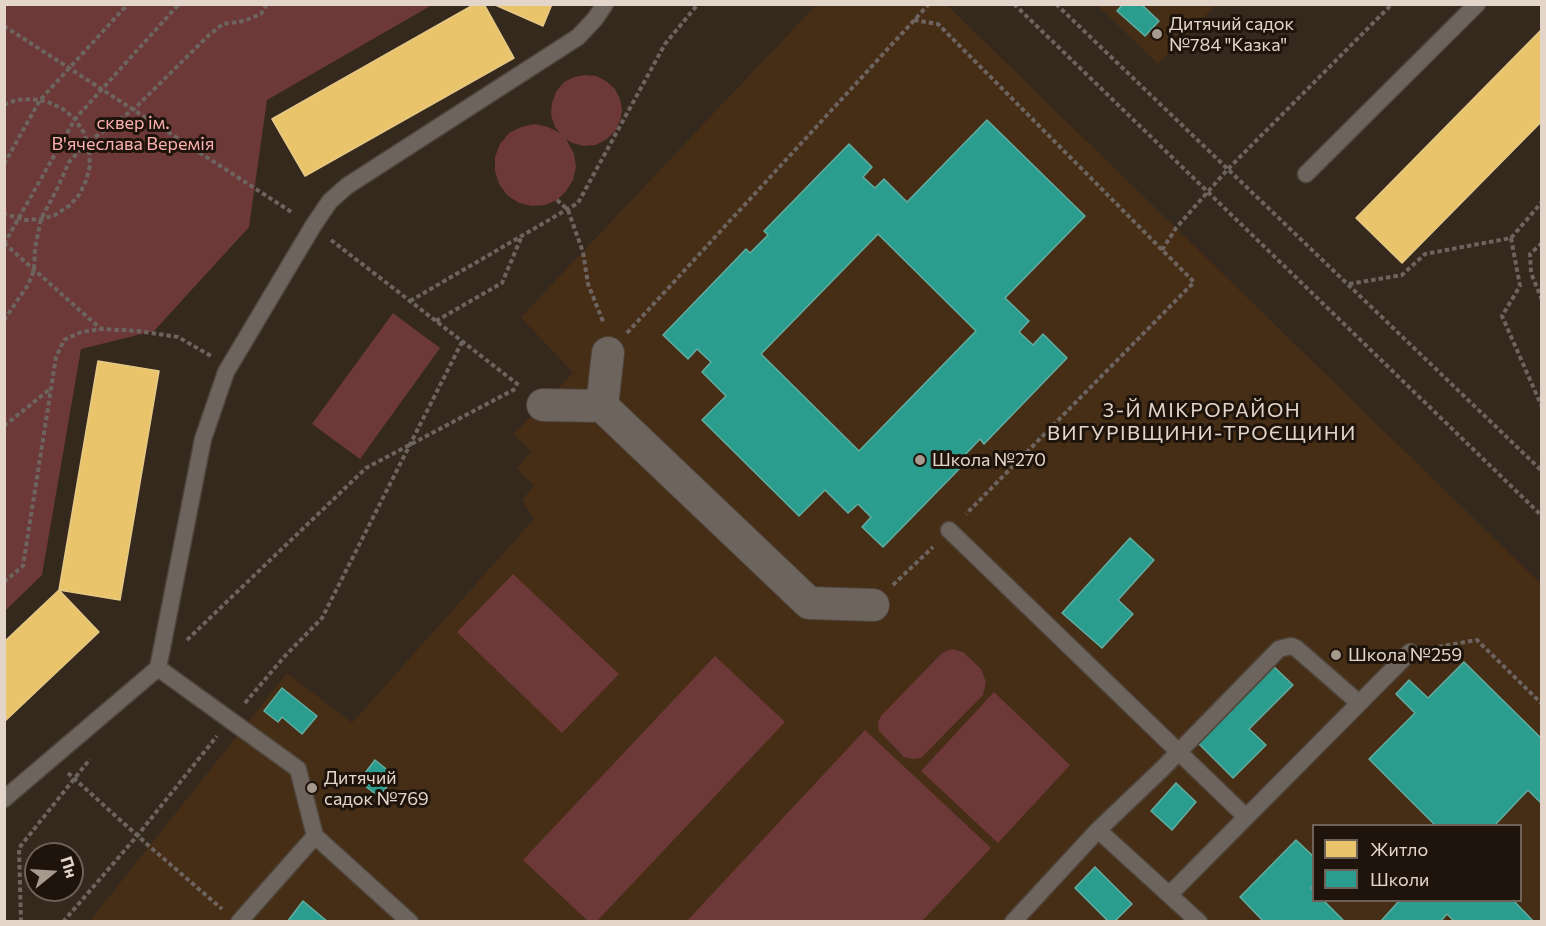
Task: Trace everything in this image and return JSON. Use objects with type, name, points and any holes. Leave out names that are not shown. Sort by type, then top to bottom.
[{"type":"street","points":[[602,406],[611,350]]},
{"type":"street","points":[[532,396],[602,406],[809,603],[873,605]]},
{"type":"lane","points":[[4,799],[158,668],[203,440],[230,367],[330,201],[347,186],[578,37],[595,19],[604,4]]},
{"type":"lane","points":[[1306,174],[1477,4]]},
{"type":"lane","points":[[950,530],[1246,817]]},
{"type":"lane","points":[[1013,921],[1098,830],[1179,752],[1279,649],[1284,646],[1296,648],[1359,703]]},
{"type":"lane","points":[[1170,894],[1410,652]]},
{"type":"lane","points":[[158,668],[298,769],[315,836],[410,921]]},
{"type":"lane","points":[[1098,830],[1199,921]]},
{"type":"lane","points":[[234,918],[315,836]]},
{"type":"path","points":[[4,164],[40,100],[128,4]]},
{"type":"path","points":[[102,329],[5,244],[75,119],[179,4]]},
{"type":"path","points":[[4,320],[28,285],[34,270],[34,248],[41,219],[69,162],[87,143],[135,109],[216,29],[224,24],[244,21],[261,14],[267,4]]},
{"type":"path","points":[[410,301],[578,203],[665,44],[698,4]]},
{"type":"path","points":[[557,200],[568,210],[582,252],[588,284],[611,350],[929,4]]},
{"type":"path","points":[[1014,4],[1542,516]]},
{"type":"path","points":[[1056,4],[1542,471]]},
{"type":"path","points":[[1162,250],[1176,228],[1228,169],[1392,4]]},
{"type":"path","points":[[873,605],[1194,282],[938,24],[914,21]]},
{"type":"path","points":[[4,26],[313,226],[532,396]]},
{"type":"path","points":[[4,105],[16,100],[40,100],[63,109],[75,119],[84,133],[90,165],[79,195],[62,210],[41,219],[19,219],[4,214]]},
{"type":"path","points":[[1348,285],[1402,274],[1425,254],[1511,238],[1542,202]]},
{"type":"path","points":[[436,321],[502,283],[522,236]]},
{"type":"path","points":[[1511,238],[1520,286],[1502,316],[1542,407]]},
{"type":"path","points":[[1542,243],[1530,254],[1531,273],[1542,300]]},
{"type":"path","points":[[4,582],[23,566],[50,389],[56,357],[64,340],[81,332],[102,329],[178,337],[230,367]]},
{"type":"path","points":[[63,921],[137,836],[230,720],[284,657],[322,618],[462,342]]},
{"type":"path","points":[[4,426],[50,389]]},
{"type":"path","points":[[158,668],[366,468],[409,446],[532,396]]},
{"type":"path","points":[[1410,652],[1478,640],[1542,704]]},
{"type":"path","points":[[21,921],[19,848],[95,752]]},
{"type":"path","points":[[51,759],[234,918]]},
{"type":"shaded area","name":"Школа №270","points":[[816,5],[947,5],[1541,584],[1541,921],[89,922],[287,673],[352,723],[534,519],[522,500],[534,485],[517,469],[531,451],[514,434],[573,373],[521,317]]},
{"type":"shaded area","name":"Дитячий садок №784 \"Казка\"","points":[[1097,5],[1216,5],[1158,64]]},
{"type":"green space","name":"сквер ім. В'ячеслава Веремія","points":[[5,4],[432,5],[267,100],[249,227],[154,331],[81,349],[42,575],[5,611]]},
{"type":"green space","points":[[585,75],[596,76],[615,89],[622,110],[615,131],[596,145],[584,146],[566,139],[574,154],[576,167],[573,180],[566,191],[557,200],[545,205],[532,206],[519,203],[507,195],[499,184],[495,171],[495,157],[500,144],[509,133],[535,124],[560,133],[551,115],[556,92],[564,82]]},
{"type":"green space","points":[[393,313],[440,348],[360,459],[312,424]]},
{"type":"green space","points":[[513,574],[619,674],[562,733],[457,632]]},
{"type":"green space","points":[[952,649],[963,652],[981,669],[986,682],[983,695],[921,758],[904,757],[879,731],[878,722],[881,716],[942,653]]},
{"type":"green space","points":[[715,656],[785,722],[597,921],[588,921],[523,860]]},
{"type":"green space","points":[[994,692],[1070,765],[998,843],[921,771]]},
{"type":"green space","points":[[865,730],[991,848],[922,921],[687,921]]},
{"type":"building: Житло","points":[[475,4],[484,4],[514,58],[305,176],[272,119]]},
{"type":"building: Житло","points":[[493,4],[552,4],[543,26]]},
{"type":"building: Житло","points":[[1542,29],[1542,121],[1402,263],[1356,218]]},
{"type":"building: Житло","points":[[98,361],[159,371],[120,600],[59,590]]},
{"type":"building: Житло","points":[[59,590],[99,632],[4,722],[4,642]]},
{"type":"building: Школи","points":[[1123,4],[1141,4],[1159,21],[1145,36],[1117,11]]},
{"type":"building: Школи","points":[[987,120],[1085,216],[1005,298],[1029,321],[1019,332],[1033,345],[1043,334],[1067,358],[984,444],[980,439],[961,459],[965,463],[883,547],[862,527],[871,517],[858,504],[848,513],[825,490],[799,516],[702,420],[726,396],[702,372],[711,362],[697,349],[688,359],[663,335],[746,249],[750,253],[768,235],[764,231],[849,144],[872,167],[863,177],[875,188],[884,179],[907,202]],"holes":[[[878,234],[976,331],[859,451],[761,354]]]},
{"type":"building: Школи","points":[[1130,538],[1154,560],[1118,600],[1133,614],[1102,648],[1062,613]]},
{"type":"building: Школи","points":[[1464,662],[1542,739],[1542,804],[1528,790],[1496,824],[1434,824],[1369,759],[1415,713],[1396,694],[1409,680],[1428,698]]},
{"type":"building: Школи","points":[[1270,663],[1293,685],[1249,729],[1266,745],[1233,778],[1194,739]]},
{"type":"building: Школи","points":[[282,688],[317,716],[302,734],[282,717],[278,722],[264,711]]},
{"type":"building: Школи","points":[[375,760],[395,776],[379,797],[359,781]]},
{"type":"building: Школи","points":[[1176,783],[1196,802],[1172,830],[1151,811]]},
{"type":"building: Школи","points":[[1296,840],[1312,855],[1312,886],[1310,888],[1312,902],[1325,902],[1345,922],[1264,922],[1240,897]]},
{"type":"building: Школи","points":[[1095,867],[1132,904],[1114,922],[1109,922],[1075,888]]},
{"type":"building: Школи","points":[[303,901],[328,922],[287,922]]},
{"type":"building: Школи","points":[[1398,902],[1515,902],[1534,922],[1455,922],[1447,914],[1440,922],[1380,922]]},
{"type":"place","name":"Дитячий садок №784 \"Казка\"","points":[[1157,34]]},
{"type":"place","name":"Школа №270","points":[[920,460]]},
{"type":"place","name":"Школа №259","points":[[1336,655]]},
{"type":"place","name":"Дитячий садок №769","points":[[312,788]]},
{"type":"district","name":"3-Й МІКРОРАЙОН ВИГУРІВЩИНИ-ТРОЄЩИНИ","points":[[1202,422]]}]
